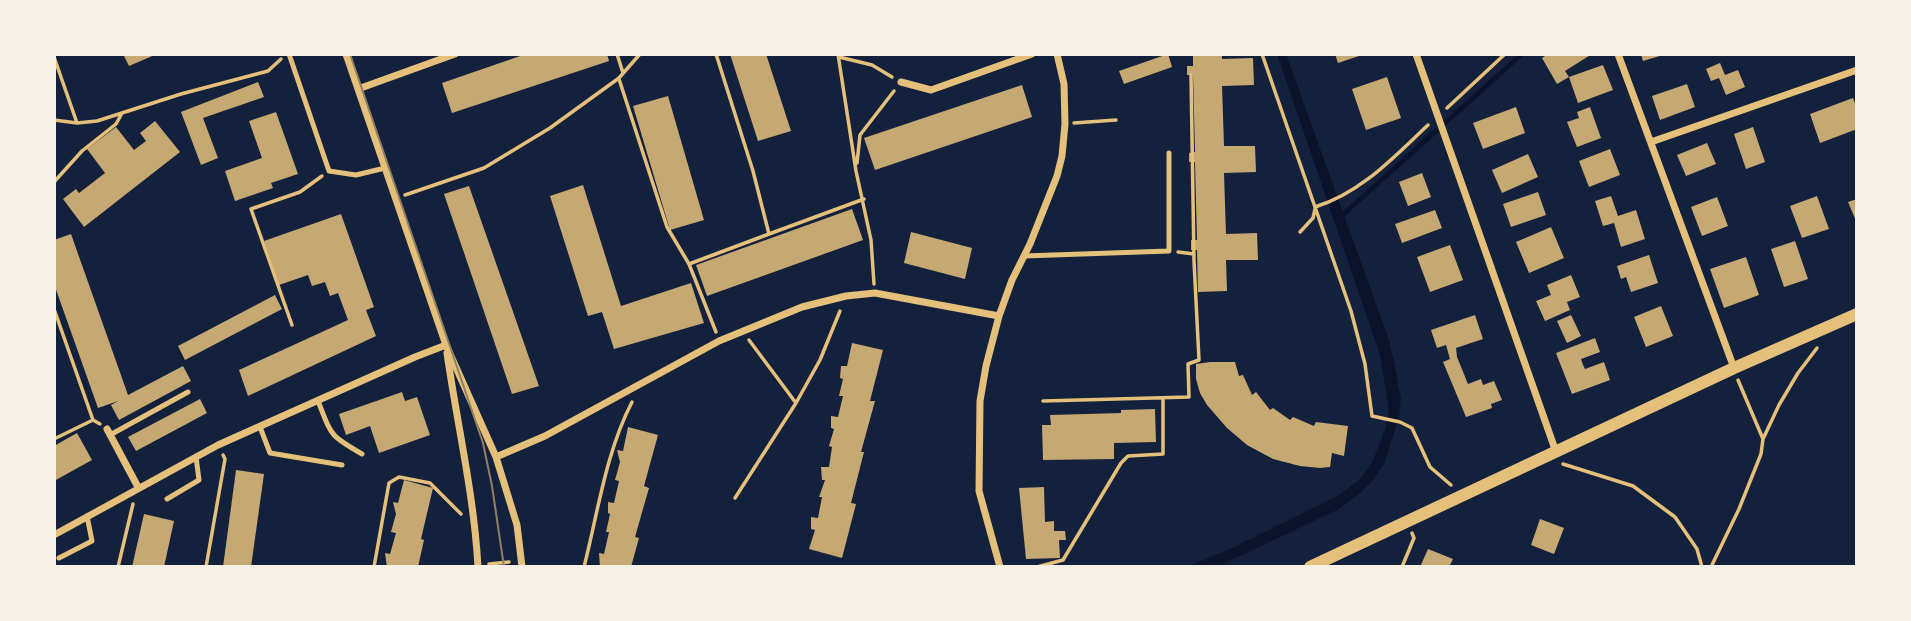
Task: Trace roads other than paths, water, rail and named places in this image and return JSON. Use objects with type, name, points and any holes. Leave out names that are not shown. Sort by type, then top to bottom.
[{"type":"street","points":[[346,54],[446,345],[496,457],[517,525],[522,567]]},
{"type":"street","points":[[358,89],[455,54]]},
{"type":"street","points":[[901,82],[931,90],[1032,54]]},
{"type":"street","points":[[1000,567],[979,491],[980,401],[999,316],[1012,279],[1057,176],[1062,156],[1065,124],[1064,84],[1057,54]]},
{"type":"street","points":[[1416,54],[1556,452]]},
{"type":"street","points":[[1618,54],[1734,368]]},
{"type":"street","points":[[1651,142],[1857,70]]},
{"type":"street","points":[[496,457],[545,436],[719,341],[802,307],[846,296],[875,293],[999,316]]},
{"type":"street","points":[[1310,567],[1734,368],[1857,314]]},
{"type":"street","points":[[54,535],[138,487],[218,446],[446,345]]},
{"type":"street","points":[[446,345],[455,412],[468,469],[478,567]]},
{"type":"street","points":[[109,432],[138,487]]},
{"type":"lane","points":[[288,54],[329,171],[356,175],[385,168]]},
{"type":"lane","points":[[1024,256],[1169,251],[1168,153]]},
{"type":"lane","points":[[109,432],[188,392]]},
{"type":"lane","points":[[318,401],[330,433],[335,439],[362,454]]},
{"type":"lane","points":[[260,427],[270,453],[342,465]]},
{"type":"lane","points":[[167,499],[199,480],[196,457]]},
{"type":"lane","points":[[60,558],[92,541],[88,516]]},
{"type":"water","points":[[1277,54],[1286,54],[1390,343],[1401,398],[1399,417],[1384,464],[1359,494],[1337,510],[1217,567],[1186,567],[1228,550],[1341,494],[1360,479],[1372,463],[1386,427],[1389,411],[1380,355]]},
{"type":"waterway","points":[[1338,219],[1522,54]]},
{"type":"tram line","points":[[350,54],[483,443],[504,567]]}]
